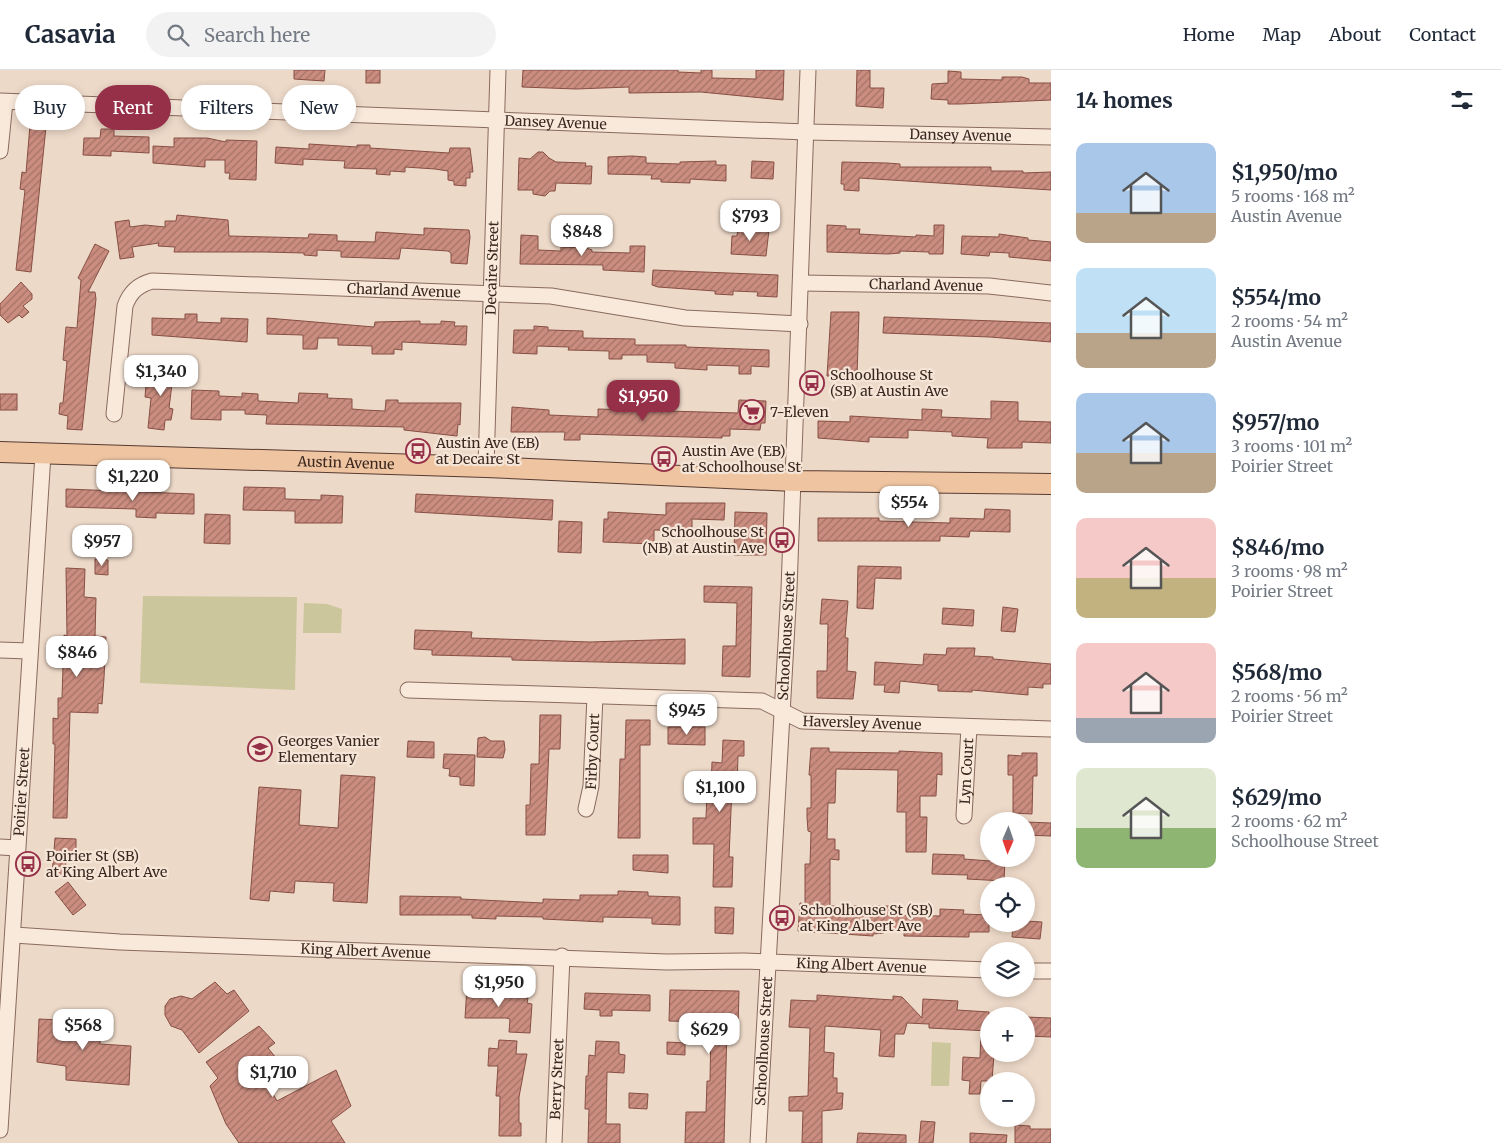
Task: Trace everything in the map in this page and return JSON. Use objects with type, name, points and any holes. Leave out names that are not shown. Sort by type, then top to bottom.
[{"type":"main road","name":"Austin Avenue","points":[[0,452],[486,468],[794,481],[1051,484]]},
{"type":"street","name":"Decaire Street","points":[[486,468],[498,70]]},
{"type":"street","name":"Schoolhouse Street","points":[[758,1143],[783,711],[794,481],[808,70]]},
{"type":"street","name":"Dansey Avenue","points":[[3,101],[806,132],[1051,137]]},
{"type":"street","points":[[0,151],[3,101]]},
{"type":"street","name":"Charland Avenue","points":[[114,414],[125,306],[131,292],[152,281],[551,296],[685,318],[800,324]]},
{"type":"street","name":"Charland Avenue","points":[[802,283],[984,286],[1051,293]]},
{"type":"street","name":"Poirier Street","points":[[0,1130],[14,935],[17,848],[43,454]]},
{"type":"street","points":[[0,650],[29,651]]},
{"type":"street","name":"Haversley Avenue","points":[[408,690],[762,701],[802,721],[1051,729]]},
{"type":"street","name":"Firby Court","points":[[586,809],[591,786],[595,696]]},
{"type":"street","name":"Lyn Court","points":[[964,816],[969,727]]},
{"type":"street","points":[[0,847],[17,848]]},
{"type":"street","name":"King Albert Avenue","points":[[14,935],[269,948],[562,956],[667,962],[980,970]]},
{"type":"street","name":"Berry Street","points":[[554,1143],[562,956]]},
{"type":"street","points":[[1035,971],[1051,971]]},
{"type":"shaded area","points":[[143,596],[297,597],[295,690],[140,683]]},
{"type":"shaded area","points":[[304,603],[327,604],[342,609],[341,633],[303,633]]},
{"type":"shaded area","points":[[932,1042],[951,1043],[949,1086],[931,1086]]},
{"type":"building","points":[[294,70],[325,70],[324,81],[294,79]]},
{"type":"building","points":[[366,70],[380,70],[380,83],[366,83]]},
{"type":"building","points":[[523,70],[678,70],[678,72],[701,73],[701,70],[712,70],[712,78],[756,79],[756,70],[784,70],[783,100],[701,92],[629,93],[629,87],[576,89],[522,87]]},
{"type":"building","points":[[857,70],[870,70],[870,88],[884,88],[883,108],[856,106]]},
{"type":"building","points":[[948,71],[961,72],[961,79],[1002,80],[1002,77],[1022,77],[1029,79],[1029,83],[1051,83],[1051,100],[948,104],[948,100],[931,99],[932,84],[948,83]]},
{"type":"building","points":[[30,130],[46,130],[31,272],[16,270],[25,190],[20,189],[22,172],[26,173]]},
{"type":"building","points":[[101,130],[114,130],[114,136],[149,137],[149,153],[111,151],[111,156],[83,155],[84,138],[100,138]]},
{"type":"building","points":[[174,138],[207,138],[226,142],[226,140],[257,141],[256,180],[229,179],[230,173],[225,173],[225,160],[205,160],[205,167],[153,163],[153,146],[174,147]]},
{"type":"building","points":[[309,144],[357,147],[357,145],[370,145],[370,148],[449,153],[450,148],[470,148],[473,172],[470,172],[470,178],[466,178],[466,186],[454,185],[454,181],[448,180],[448,171],[435,169],[405,167],[405,172],[390,171],[390,175],[376,174],[377,169],[344,168],[345,161],[303,159],[303,165],[275,163],[276,147],[309,149]]},
{"type":"building","points":[[538,152],[543,152],[556,162],[586,163],[585,166],[592,166],[591,184],[556,183],[555,191],[550,191],[545,196],[533,194],[533,190],[518,190],[519,158],[530,159]]},
{"type":"building","points":[[608,157],[646,157],[646,163],[680,164],[680,162],[716,161],[716,165],[726,165],[726,181],[690,179],[690,183],[661,182],[661,179],[651,179],[652,175],[608,174]]},
{"type":"building","points":[[752,161],[774,162],[773,179],[751,178]]},
{"type":"building","points":[[842,162],[900,164],[900,167],[991,167],[991,171],[1023,171],[1023,173],[1051,172],[1051,190],[859,178],[859,191],[844,190],[844,184],[841,184]]},
{"type":"building","points":[[177,215],[228,220],[229,236],[308,238],[309,234],[337,235],[337,241],[375,242],[376,232],[424,235],[424,228],[469,230],[467,264],[451,263],[451,253],[448,251],[401,248],[399,259],[341,257],[341,251],[317,250],[317,256],[304,255],[304,253],[174,252],[175,247],[158,246],[159,243],[132,247],[134,257],[120,259],[115,222],[129,220],[130,227],[145,225],[165,227],[165,221],[176,221]]},
{"type":"building","points":[[827,225],[846,226],[846,229],[860,229],[859,234],[916,237],[916,235],[934,236],[934,225],[944,225],[943,254],[900,251],[900,253],[888,254],[827,252]]},
{"type":"building","points":[[738,227],[769,230],[766,256],[731,254],[732,236],[737,236]]},
{"type":"building","points":[[999,234],[1028,238],[1028,240],[1051,242],[1051,261],[1009,257],[1009,253],[990,252],[989,256],[961,254],[962,236],[999,237]]},
{"type":"building","points":[[521,235],[538,236],[538,250],[561,251],[561,247],[586,248],[592,250],[592,252],[630,253],[630,246],[645,246],[644,272],[603,270],[603,265],[520,264]]},
{"type":"building","points":[[95,244],[109,251],[88,292],[95,292],[96,299],[82,430],[67,429],[68,416],[59,414],[60,403],[63,403],[67,361],[63,360],[66,327],[77,328],[81,280],[78,278]]},
{"type":"building","points":[[653,270],[778,275],[777,297],[757,296],[758,292],[733,291],[733,295],[715,294],[715,291],[658,287],[652,285]]},
{"type":"building","points":[[21,282],[32,294],[32,299],[23,306],[29,312],[22,318],[19,315],[8,323],[0,315],[0,304]]},
{"type":"building","points":[[831,312],[859,312],[857,377],[827,376]]},
{"type":"building","points":[[185,314],[197,314],[197,322],[221,323],[221,318],[248,319],[247,342],[152,335],[152,318],[185,319]]},
{"type":"building","points":[[884,317],[1051,323],[1051,342],[990,337],[883,333]]},
{"type":"building","points":[[267,318],[374,327],[375,322],[420,321],[420,324],[441,324],[441,321],[455,322],[454,326],[467,326],[466,345],[402,342],[402,350],[394,349],[394,354],[372,354],[372,346],[338,345],[338,338],[318,338],[317,349],[303,349],[303,335],[267,334]]},
{"type":"building","points":[[534,326],[548,327],[548,330],[583,331],[583,338],[635,339],[635,345],[686,345],[686,347],[769,350],[769,367],[751,366],[751,374],[739,374],[739,366],[707,365],[707,370],[675,368],[675,363],[647,362],[647,355],[622,355],[622,359],[609,359],[609,351],[568,350],[569,347],[537,346],[537,354],[513,353],[514,330],[534,330]]},
{"type":"building","points":[[157,367],[179,369],[177,385],[172,384],[169,408],[173,409],[171,420],[165,420],[164,430],[148,428],[151,398],[145,397],[146,385],[154,386]]},
{"type":"building","points":[[192,390],[219,391],[219,396],[242,397],[242,393],[258,394],[258,401],[298,403],[299,393],[328,394],[327,398],[352,399],[352,409],[364,410],[385,411],[386,400],[398,400],[398,403],[461,403],[460,425],[458,424],[457,436],[404,430],[404,427],[266,424],[267,415],[245,414],[245,410],[221,410],[221,420],[191,419]]},
{"type":"building","points":[[0,394],[17,394],[17,410],[0,410]]},
{"type":"building","points":[[739,400],[766,401],[765,423],[761,423],[760,430],[730,429],[730,436],[722,436],[722,438],[580,434],[580,440],[564,440],[565,432],[511,432],[512,407],[549,410],[549,415],[598,417],[598,409],[738,413]]},
{"type":"building","points":[[991,401],[1018,402],[1018,421],[1051,422],[1051,443],[1022,442],[1022,448],[987,448],[988,438],[952,436],[952,432],[908,430],[908,438],[869,437],[869,442],[818,438],[818,421],[850,422],[850,416],[922,420],[922,409],[942,410],[941,417],[991,419]]},
{"type":"building","points":[[244,487],[285,488],[285,499],[321,500],[321,495],[343,496],[342,523],[295,523],[295,511],[243,510]]},
{"type":"building","points":[[66,489],[194,494],[194,514],[156,513],[156,518],[136,517],[136,509],[66,507]]},
{"type":"building","points":[[416,494],[553,500],[552,520],[415,512]]},
{"type":"building","points":[[666,503],[725,503],[724,520],[692,519],[692,531],[654,530],[654,544],[603,542],[604,519],[608,519],[608,512],[666,515]]},
{"type":"building","points":[[985,509],[1010,510],[1010,532],[970,531],[969,537],[940,536],[940,541],[818,541],[818,518],[879,518],[879,521],[950,523],[950,518],[984,519]]},
{"type":"building","points":[[735,512],[767,513],[766,555],[734,555]]},
{"type":"building","points":[[205,514],[230,515],[230,544],[204,543]]},
{"type":"building","points":[[559,521],[582,522],[581,553],[558,552]]},
{"type":"building","points":[[95,559],[108,560],[108,575],[95,574]]},
{"type":"building","points":[[858,566],[901,567],[901,579],[875,578],[873,609],[857,608]]},
{"type":"building","points":[[66,568],[85,569],[84,597],[96,598],[95,636],[106,637],[104,678],[102,704],[98,703],[98,713],[70,712],[67,818],[53,818],[55,744],[53,744],[53,718],[58,719],[58,698],[62,698],[64,635],[67,636]]},
{"type":"building","points":[[704,586],[752,587],[750,677],[722,676],[723,646],[736,646],[737,603],[704,602]]},
{"type":"building","points":[[822,599],[848,601],[845,638],[848,638],[847,671],[856,672],[853,699],[817,698],[817,671],[827,671],[828,624],[820,624]]},
{"type":"building","points":[[1003,607],[1018,609],[1015,632],[1001,631]]},
{"type":"building","points":[[943,608],[974,610],[973,626],[942,624]]},
{"type":"building","points":[[415,630],[472,632],[471,638],[590,642],[685,639],[685,664],[512,660],[512,657],[432,655],[432,650],[414,649]]},
{"type":"building","points":[[947,648],[975,648],[974,656],[1051,664],[1051,684],[1043,684],[1043,688],[1028,687],[1028,695],[972,690],[972,692],[938,691],[938,685],[900,681],[899,693],[884,692],[885,685],[874,685],[875,662],[923,665],[924,654],[946,655]]},
{"type":"building","points":[[540,715],[561,715],[560,749],[549,749],[545,835],[526,835],[526,805],[530,805],[531,764],[539,764]]},
{"type":"building","points":[[626,720],[650,720],[650,745],[640,745],[640,838],[618,838],[620,759],[625,759]]},
{"type":"building","points":[[668,727],[705,727],[705,745],[668,744]]},
{"type":"building","points":[[485,737],[491,741],[504,741],[505,750],[503,758],[477,757],[478,738]]},
{"type":"building","points":[[723,740],[744,741],[744,756],[738,756],[737,787],[732,787],[729,857],[733,857],[732,887],[713,887],[714,844],[693,844],[693,818],[706,818],[707,791],[711,791],[712,762],[722,763]]},
{"type":"building","points":[[408,741],[434,742],[434,758],[407,757]]},
{"type":"building","points":[[811,748],[829,748],[829,752],[899,753],[899,751],[942,753],[942,775],[937,774],[936,796],[920,796],[920,817],[927,817],[926,852],[906,852],[906,812],[897,812],[898,770],[836,769],[835,803],[828,803],[827,839],[835,839],[835,850],[839,850],[839,860],[830,859],[830,906],[890,906],[891,915],[940,916],[940,909],[964,910],[963,914],[980,915],[980,932],[969,932],[969,937],[904,936],[904,930],[884,930],[884,933],[873,934],[873,936],[798,931],[800,903],[805,904],[805,864],[810,864],[811,832],[808,831],[807,817],[807,808],[811,808],[811,775],[809,775]]},
{"type":"building","points":[[1022,753],[1037,753],[1037,776],[1033,776],[1032,812],[1013,812],[1013,775],[1008,775],[1008,755],[1022,756]]},
{"type":"building","points":[[444,754],[475,755],[474,786],[460,785],[460,777],[449,776],[450,769],[443,768]]},
{"type":"building","points":[[341,775],[375,777],[367,903],[333,901],[334,883],[295,881],[294,893],[270,891],[269,901],[250,899],[259,787],[301,790],[299,825],[338,828]]},
{"type":"building","points":[[1035,822],[1051,823],[1051,836],[1035,835]]},
{"type":"building","points":[[55,838],[76,839],[76,853],[68,853],[65,875],[52,875]]},
{"type":"building","points":[[933,854],[964,855],[964,859],[980,860],[980,868],[1005,868],[1004,877],[980,877],[980,880],[967,879],[968,875],[932,874]]},
{"type":"building","points":[[633,855],[668,855],[668,873],[633,870]]},
{"type":"building","points":[[68,882],[86,905],[73,915],[55,892]]},
{"type":"building","points":[[618,891],[648,892],[648,896],[680,897],[680,925],[652,924],[652,918],[603,917],[603,922],[543,919],[543,917],[496,916],[496,919],[472,918],[472,915],[400,915],[400,896],[461,897],[461,899],[543,903],[543,899],[580,900],[580,895],[618,895]]},
{"type":"building","points":[[715,907],[734,908],[733,934],[715,933]]},
{"type":"building","points":[[1035,922],[1042,922],[1040,939],[1012,937],[1012,932],[1035,932]]},
{"type":"building","points":[[215,982],[227,994],[234,990],[249,1011],[199,1053],[182,1030],[171,1026],[165,1015],[165,1006],[170,999],[181,996],[192,999]]},
{"type":"building","points":[[467,986],[501,989],[501,996],[528,998],[527,1003],[532,1004],[530,1033],[509,1032],[510,1019],[506,1018],[465,1018]]},
{"type":"building","points":[[670,990],[739,991],[738,1029],[727,1028],[724,1143],[685,1143],[686,1112],[706,1112],[707,1081],[710,1081],[711,1028],[707,1028],[707,1022],[669,1021]]},
{"type":"building","points":[[585,993],[650,995],[650,1011],[612,1010],[612,1016],[600,1016],[600,1010],[584,1009]]},
{"type":"building","points":[[817,995],[893,1000],[893,996],[902,997],[922,1018],[923,999],[958,1001],[957,1010],[980,1011],[980,1031],[929,1028],[929,1024],[907,1023],[904,1034],[895,1034],[894,1057],[879,1056],[881,1030],[825,1026],[824,1052],[834,1053],[833,1078],[837,1078],[837,1093],[843,1093],[842,1109],[822,1111],[822,1143],[802,1143],[803,1111],[789,1111],[789,1097],[808,1096],[810,1028],[789,1027],[791,1000],[817,1001]]},
{"type":"building","points":[[62,1015],[101,1017],[100,1044],[131,1046],[129,1085],[66,1080],[66,1066],[37,1062],[39,1019],[61,1020]]},
{"type":"building","points":[[1035,1017],[1051,1018],[1051,1037],[1035,1036]]},
{"type":"building","points":[[259,1026],[275,1043],[268,1048],[280,1063],[263,1076],[277,1101],[336,1070],[351,1106],[331,1121],[345,1143],[239,1143],[226,1124],[210,1086],[218,1078],[206,1062]]},
{"type":"building","points":[[499,1040],[517,1041],[516,1054],[527,1054],[519,1097],[521,1136],[499,1136],[500,1096],[496,1096],[498,1066],[488,1066],[489,1048],[498,1049]]},
{"type":"building","points":[[596,1041],[619,1042],[619,1054],[625,1055],[624,1073],[607,1072],[606,1124],[620,1124],[620,1143],[588,1143],[589,1109],[585,1109],[586,1076],[588,1076],[589,1055],[595,1056]]},
{"type":"building","points":[[667,1042],[685,1043],[685,1055],[667,1054]]},
{"type":"building","points":[[963,1057],[980,1058],[980,1062],[993,1062],[993,1072],[980,1072],[980,1094],[969,1094],[970,1081],[962,1080]]},
{"type":"building","points":[[629,1093],[648,1094],[647,1109],[629,1108]]},
{"type":"building","points":[[921,1121],[935,1122],[933,1143],[919,1143]]},
{"type":"building","points":[[1015,1127],[1051,1129],[1051,1143],[1015,1143]]},
{"type":"building","points":[[858,1133],[906,1135],[906,1143],[857,1143]]},
{"type":"building","points":[[970,1133],[1007,1135],[1006,1143],[970,1143]]},
{"type":"place","name":"Schoolhouse St (SB) at Austin Ave","points":[[812,383]]},
{"type":"place","name":"7-Eleven","points":[[752,412]]},
{"type":"place","name":"Austin Ave (EB) at Decaire St","points":[[418,451]]},
{"type":"place","name":"Austin Ave (EB) at Schoolhouse St","points":[[664,459]]},
{"type":"place","name":"Schoolhouse St (NB) at Austin Ave","points":[[782,540]]},
{"type":"place","name":"Georges Vanier Elementary","points":[[260,749]]},
{"type":"place","name":"Poirier St (SB) at King Albert Ave","points":[[28,864]]},
{"type":"place","name":"Schoolhouse St (SB) at King Albert Ave","points":[[782,918]]}]
